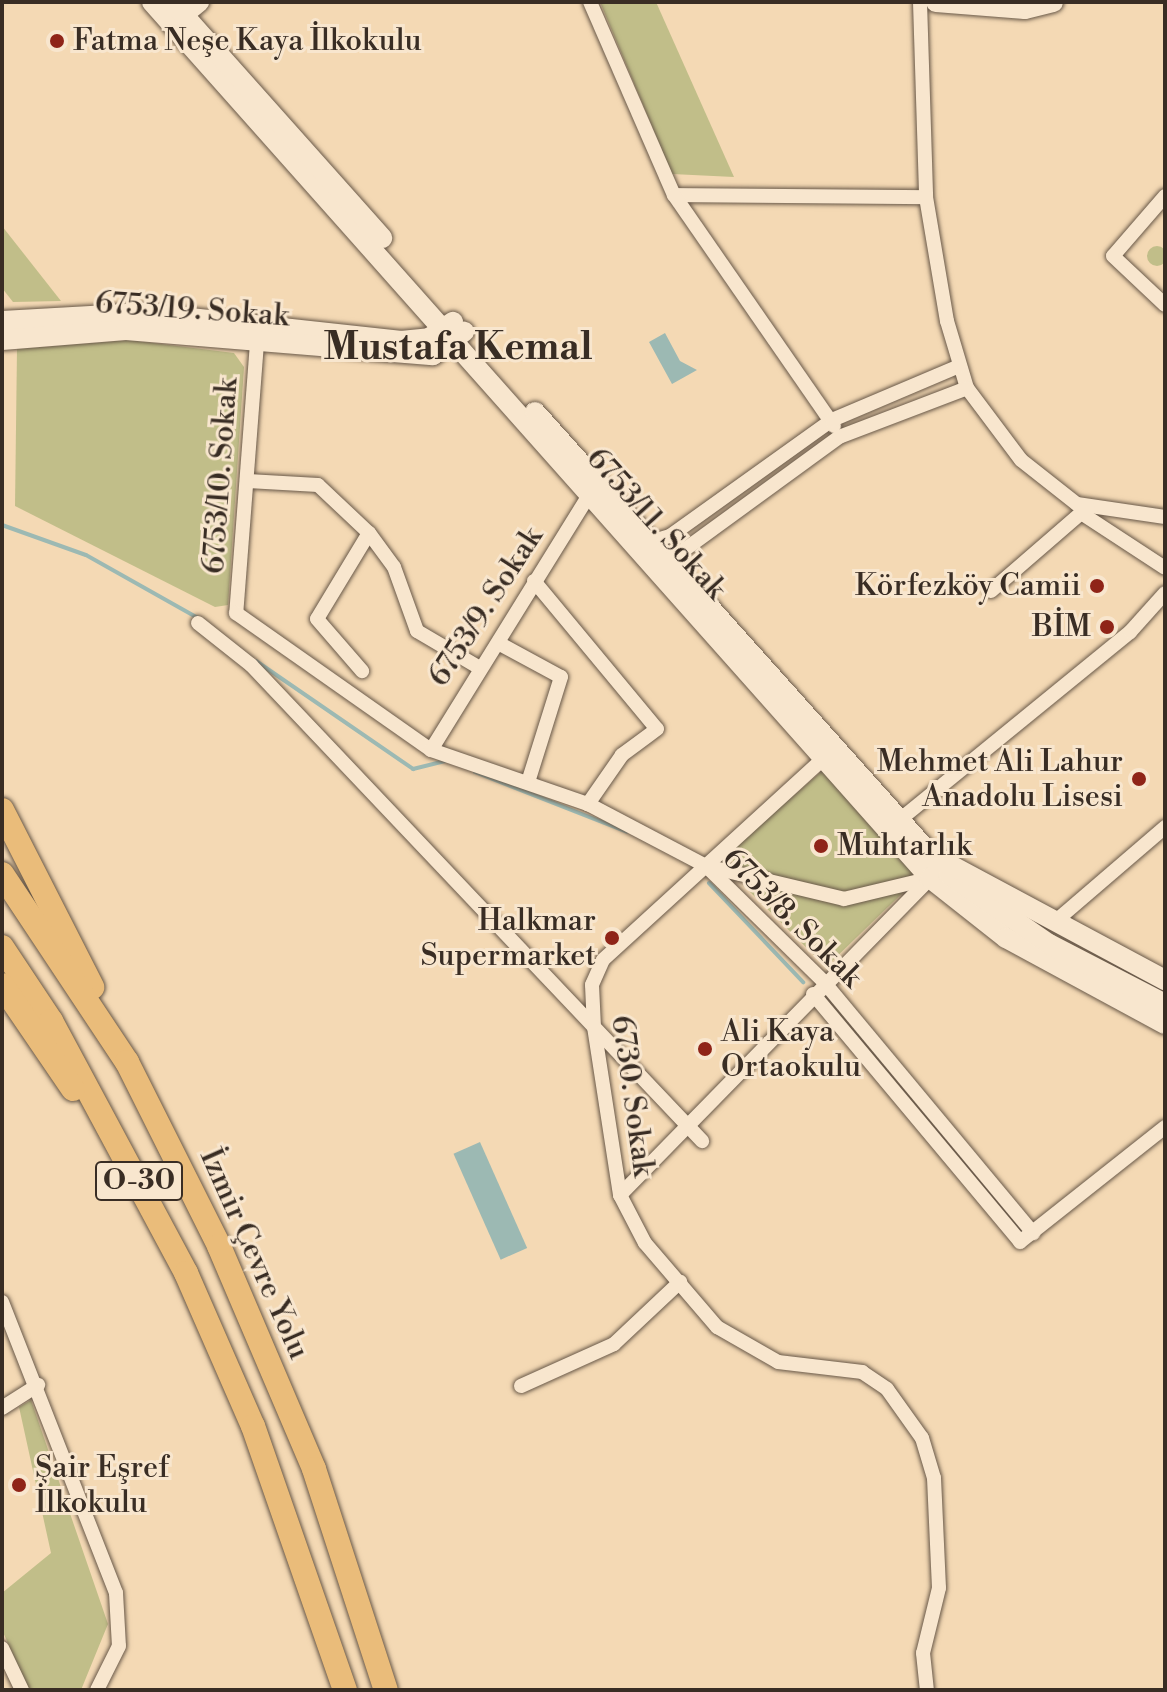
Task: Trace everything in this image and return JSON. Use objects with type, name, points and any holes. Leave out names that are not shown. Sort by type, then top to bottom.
[{"type":"highway","points":[[2,810],[127,1062]]},
{"type":"highway","name":"İzmir Çevre Yolu","points":[[2,874],[127,1062],[219,1246],[314,1469],[386,1690]]},
{"type":"highway","name":"O-30","points":[[2,947],[153,1205],[253,1426],[345,1690]]},
{"type":"highway","points":[[2,985],[153,1205]]},
{"type":"street","name":"6753/11. Sokak","points":[[152,2],[419,298],[456,330],[475,363],[589,495],[930,878],[1006,938],[1165,1024]]},
{"type":"street","points":[[590,2],[674,195],[832,420],[839,437]]},
{"type":"street","points":[[920,2],[926,197],[959,366],[967,388],[1021,460],[1165,568]]},
{"type":"street","points":[[936,2],[969,5],[1050,3]]},
{"type":"street","name":"6753/11. Sokak","points":[[185,6],[456,330],[939,860],[1002,915],[1165,1004]]},
{"type":"street","points":[[674,195],[926,197]]},
{"type":"street","points":[[1165,196],[1113,256],[1165,305]]},
{"type":"street","points":[[387,339],[418,320],[419,298]]},
{"type":"street","points":[[2,321],[144,313],[387,339],[456,330]]},
{"type":"street","name":"6753/19. Sokak","points":[[2,340],[126,330],[433,355],[475,363]]},
{"type":"street","points":[[433,355],[456,330]]},
{"type":"street","name":"6753/10. Sokak","points":[[236,613],[257,343]]},
{"type":"street","points":[[650,542],[670,536],[832,420],[959,366]]},
{"type":"street","points":[[674,567],[680,553],[839,437],[967,388]]},
{"type":"street","points":[[248,481],[318,485],[369,533],[394,567],[417,631],[478,667]]},
{"type":"street","name":"6753/9. Sokak","points":[[431,750],[478,667],[500,644],[534,581],[589,495]]},
{"type":"street","points":[[991,591],[1084,510],[1165,517]]},
{"type":"street","points":[[362,671],[317,619],[369,533]]},
{"type":"street","points":[[534,581],[657,729],[622,755],[588,804]]},
{"type":"street","points":[[902,818],[1130,632],[1165,593]]},
{"type":"street","name":"6753/8. Sokak","points":[[236,613],[431,750],[588,804],[706,866],[824,982],[1033,1233]]},
{"type":"street","points":[[198,623],[251,665],[702,1141]]},
{"type":"street","points":[[500,644],[561,677],[528,782]]},
{"type":"street","name":"6730. Sokak","points":[[824,758],[603,960],[592,985],[594,1027],[620,1195],[645,1243],[717,1327],[778,1362],[862,1372],[887,1389],[922,1438],[934,1478],[939,1588],[923,1653],[927,1690]]},
{"type":"street","points":[[1057,920],[1165,827]]},
{"type":"street","points":[[939,860],[1165,980]]},
{"type":"street","points":[[706,866],[844,899],[930,878]]},
{"type":"street","points":[[620,1195],[689,1127],[824,982],[930,878]]},
{"type":"street","points":[[813,994],[1020,1242],[1165,1127]]},
{"type":"street","points":[[521,1386],[614,1344],[680,1282]]},
{"type":"street","points":[[2,1302],[38,1385],[123,1624],[97,1690]]},
{"type":"street","points":[[2,1408],[38,1385]]},
{"type":"street","points":[[2,1648],[22,1690]]},
{"type":"shaded area","points":[[600,2],[656,2],[734,177],[672,174]]},
{"type":"shaded area","points":[[2,226],[61,301],[13,302],[2,288]]},
{"type":"shaded area","points":[[1153,246],[1161,246],[1167,256],[1161,266],[1153,266],[1147,260],[1147,252]]},
{"type":"shaded area","points":[[129,340],[234,353],[244,367],[228,605],[215,607],[15,506],[17,349]]},
{"type":"shaded area","points":[[822,771],[919,877],[826,967],[745,887],[729,852]]},
{"type":"shaded area","points":[[31,1400],[108,1624],[81,1690],[29,1690],[2,1630],[2,1593],[51,1553],[19,1407]]},
{"type":"water","points":[[665,333],[680,361],[697,370],[672,384],[649,342]]},
{"type":"water","points":[[480,1142],[527,1248],[501,1260],[454,1154]]},
{"type":"waterway","points":[[2,525],[86,555],[198,618]]},
{"type":"waterway","points":[[256,661],[413,769],[445,761]]},
{"type":"waterway","points":[[475,772],[627,832]]},
{"type":"waterway","points":[[709,883],[803,982]]},
{"type":"place","name":"Fatma Neşe Kaya İlkokulu","points":[[57,41]]},
{"type":"place","name":"Körfezköy Camii","points":[[1097,586]]},
{"type":"place","name":"BİM","points":[[1107,627]]},
{"type":"place","name":"Mehmet Ali Lahur Anadolu Lisesi","points":[[1139,779]]},
{"type":"place","name":"Muhtarlık","points":[[821,846]]},
{"type":"place","name":"Halkmar Supermarket","points":[[612,938]]},
{"type":"place","name":"Ali Kaya Ortaokulu","points":[[705,1049]]},
{"type":"place","name":"Şair Eşref İlkokulu","points":[[19,1485]]},
{"type":"district","name":"Mustafa Kemal","points":[[458,348]]}]
